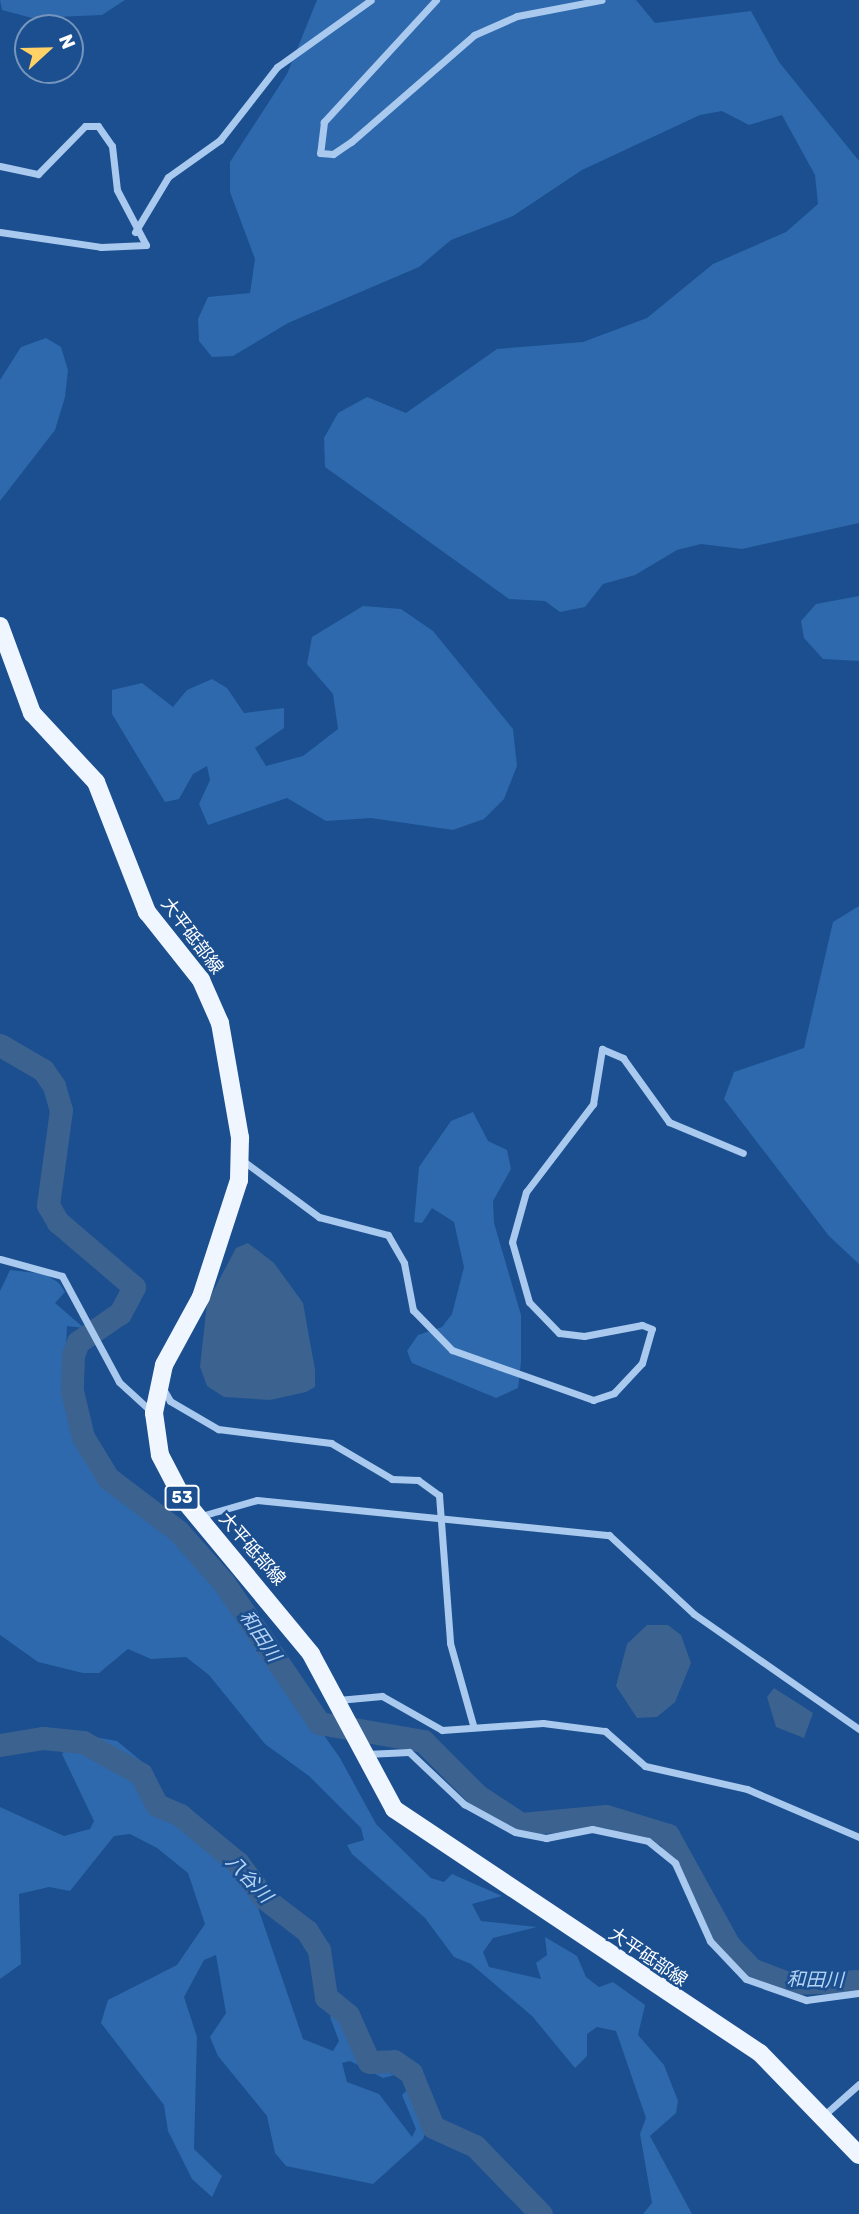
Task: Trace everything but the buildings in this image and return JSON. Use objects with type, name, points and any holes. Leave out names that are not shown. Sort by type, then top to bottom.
[{"type":"main road","name":"大平砥部線","points":[[0,626],[32,713],[96,782],[147,912],[213,1000],[241,1160],[223,1237],[159,1381],[154,1413],[160,1455],[197,1518],[295,1632],[338,1700],[382,1794],[406,1819],[760,2053],[859,2155]]},
{"type":"street","points":[[135,232],[168,177],[220,140],[277,67],[371,0]]},
{"type":"street","points":[[436,0],[324,122],[320,153],[333,154],[351,142],[474,35],[517,16],[601,0]]},
{"type":"street","points":[[0,166],[38,174],[85,126],[98,126],[112,146],[117,190],[135,232],[146,245],[101,247],[0,232]]},
{"type":"street","points":[[241,1160],[319,1217],[388,1235],[404,1263],[413,1310],[452,1350],[593,1401],[614,1393],[642,1363],[652,1329],[642,1325],[584,1336],[559,1333],[529,1302],[512,1242],[526,1192],[593,1104],[602,1049],[623,1058],[669,1122],[743,1153]]},
{"type":"street","points":[[0,1259],[62,1276],[119,1382],[154,1413]]},
{"type":"street","points":[[159,1381],[170,1401],[218,1429],[296,1434],[331,1443],[392,1479],[418,1480],[439,1495],[444,1520],[450,1643],[473,1725]]},
{"type":"street","points":[[197,1518],[257,1500],[610,1535],[694,1614],[859,1729]]},
{"type":"street","points":[[338,1700],[383,1696],[442,1730],[473,1725],[543,1723],[605,1731],[645,1766],[747,1789],[859,1837]]},
{"type":"street","points":[[363,1755],[409,1752],[464,1804],[515,1832],[546,1838],[592,1829],[648,1841],[675,1863],[710,1941],[747,1979],[806,2000],[859,1993]]},
{"type":"street","points":[[822,2117],[859,2084]]},
{"type":"shaded area","points":[[0,0],[125,0],[102,15],[17,14],[2,10]]},
{"type":"shaded area","points":[[317,0],[636,0],[655,23],[751,11],[779,62],[859,161],[859,523],[742,549],[701,544],[677,550],[635,575],[603,584],[585,607],[560,612],[545,601],[509,599],[325,467],[324,438],[338,413],[367,397],[406,413],[497,349],[583,342],[647,318],[713,264],[786,232],[818,204],[815,175],[782,115],[749,125],[722,111],[700,115],[582,170],[513,216],[451,240],[419,267],[288,323],[233,356],[212,357],[199,341],[198,319],[208,297],[250,293],[255,259],[230,192],[230,162],[287,74]]},
{"type":"shaded area","points":[[46,338],[61,347],[68,370],[65,397],[55,430],[0,501],[0,380],[21,347]]},
{"type":"shaded area","points":[[859,596],[859,661],[823,659],[804,638],[801,621],[816,604]]},
{"type":"shaded area","points":[[363,606],[401,609],[433,631],[513,729],[517,766],[504,799],[484,819],[453,830],[371,818],[326,821],[287,798],[208,825],[199,804],[210,780],[207,766],[193,774],[179,799],[165,802],[112,714],[112,690],[142,683],[173,707],[187,690],[212,679],[227,688],[244,713],[284,708],[284,728],[255,748],[266,766],[303,756],[338,729],[333,694],[307,664],[312,637]]},
{"type":"shaded area","points":[[859,906],[859,1264],[829,1236],[724,1099],[734,1072],[804,1048],[833,922]]},
{"type":"shaded area","points":[[473,1112],[488,1141],[507,1150],[511,1169],[493,1201],[494,1223],[521,1315],[521,1362],[518,1388],[496,1398],[412,1363],[407,1351],[418,1335],[442,1327],[452,1314],[464,1267],[454,1222],[432,1208],[422,1223],[414,1222],[419,1167],[451,1121]]},
{"type":"shaded area","points":[[248,1243],[274,1263],[303,1303],[315,1370],[315,1387],[306,1392],[270,1400],[224,1397],[207,1386],[200,1367],[207,1303],[236,1248]]},
{"type":"shaded area","points":[[10,1270],[45,1274],[59,1283],[65,1292],[55,1303],[84,1328],[67,1326],[64,1392],[77,1437],[104,1481],[167,1528],[210,1574],[340,1758],[376,1824],[431,1878],[444,1882],[452,1874],[502,1896],[472,1904],[481,1921],[537,1927],[493,1938],[483,1952],[489,1967],[541,1979],[536,1963],[547,1955],[545,1937],[577,1956],[586,1977],[599,1987],[613,1982],[645,2005],[638,2035],[664,2065],[678,2101],[676,2113],[650,2136],[692,2214],[643,2214],[652,2203],[640,2134],[646,2118],[616,2031],[597,2027],[587,2034],[587,2056],[575,2068],[532,2016],[471,1964],[454,1957],[425,1918],[352,1854],[347,1845],[364,1840],[361,1828],[309,1776],[265,1744],[209,1675],[186,1657],[151,1659],[128,1649],[99,1673],[83,1673],[38,1662],[0,1635],[0,1291]]},
{"type":"shaded area","points":[[647,1625],[668,1625],[681,1635],[691,1663],[675,1702],[657,1717],[637,1718],[616,1686],[627,1644]]},
{"type":"shaded area","points":[[774,1688],[813,1713],[804,1738],[776,1727],[767,1697]]},
{"type":"shaded area","points":[[88,1736],[117,1741],[146,1765],[157,1800],[177,1809],[245,1870],[303,2039],[333,2051],[339,2041],[330,2017],[339,2011],[367,2064],[395,2075],[383,2078],[350,2061],[342,2063],[347,2082],[379,2094],[412,2137],[416,2129],[402,2095],[411,2086],[416,2091],[427,2128],[423,2139],[373,2184],[286,2166],[275,2153],[267,2116],[218,2056],[210,2037],[226,2013],[216,1955],[204,1960],[184,1997],[197,2037],[194,2149],[222,2176],[212,2197],[192,2179],[168,2131],[164,2105],[101,2023],[108,2000],[177,1965],[205,1924],[188,1873],[157,1848],[130,1834],[114,1836],[70,1891],[49,1887],[19,1894],[21,1964],[0,1979],[0,1807],[64,1836],[90,1829],[94,1821],[62,1754],[73,1741]]},
{"type":"waterway","name":"和田川","points":[[0,1045],[43,1070],[54,1086],[61,1110],[48,1205],[58,1222],[134,1287],[120,1313],[78,1342],[73,1355],[72,1391],[83,1437],[108,1478],[178,1531],[224,1583],[319,1723],[423,1741],[478,1796],[521,1824],[606,1816],[668,1835],[729,1945],[751,1969],[788,1983],[859,1981]]},
{"type":"waterway","name":"八谷川","points":[[0,1745],[43,1738],[83,1742],[141,1774],[157,1805],[180,1815],[238,1863],[264,1898],[307,1931],[319,1950],[326,1997],[348,2015],[369,2062],[394,2061],[411,2073],[433,2127],[475,2146],[541,2214]]}]
